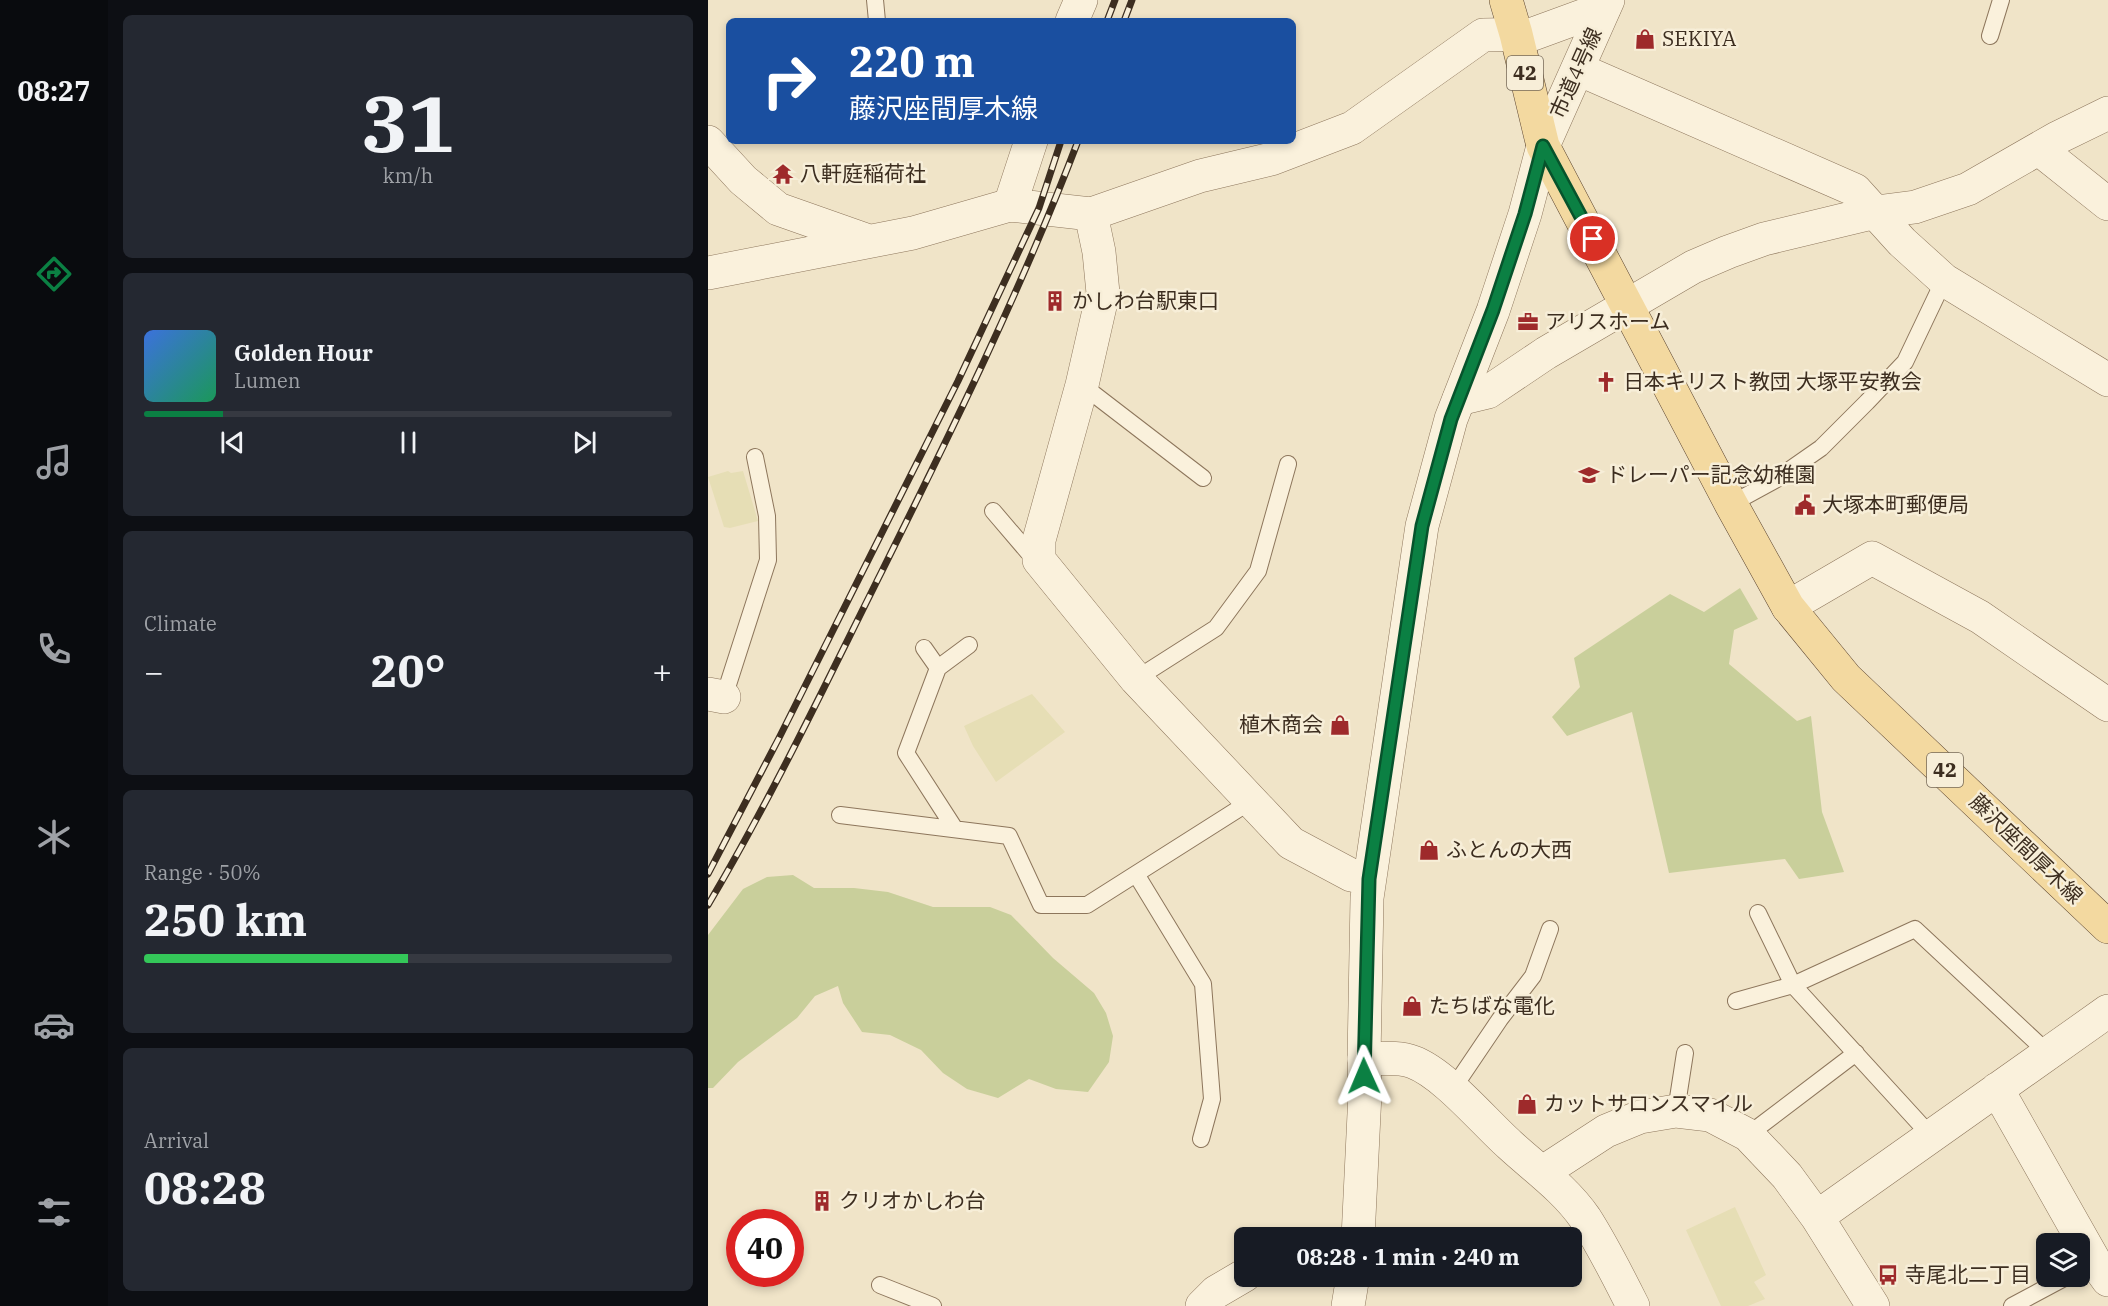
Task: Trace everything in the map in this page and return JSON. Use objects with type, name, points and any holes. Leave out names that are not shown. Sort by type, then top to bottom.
[{"type":"main road","name":"藤沢座間厚木線","points":[[1506,0],[1543,146],[1788,608],[1846,678],[2108,927]]},
{"type":"street","points":[[1073,18],[1081,0]]},
{"type":"street","points":[[708,273],[913,233],[1010,205],[1091,214],[1200,176],[1271,159],[1352,128],[1483,35],[1533,34],[1606,4]]},
{"type":"street","name":"市道4号線","points":[[1359,1227],[1365,1093],[1369,879],[1422,526],[1451,419],[1496,300],[1525,214],[1543,146],[1606,4]]},
{"type":"street","points":[[1578,69],[1855,190],[1902,242],[1944,280],[2108,381]]},
{"type":"street","points":[[1459,399],[1488,392],[1546,353],[1693,267],[1728,252],[1810,227],[1876,212],[1915,207],[1968,189],[2108,113]]},
{"type":"street","points":[[708,142],[742,180],[778,209],[868,241]]},
{"type":"street","points":[[1010,205],[1030,144]]},
{"type":"street","points":[[2039,149],[2108,204]]},
{"type":"street","points":[[1091,214],[1099,252],[1103,293],[1082,384],[1039,540],[1039,560],[1136,679],[1291,843],[1351,875],[1369,879]]},
{"type":"street","points":[[1788,608],[1872,558],[1980,617],[2108,705]]},
{"type":"street","points":[[1817,1217],[2108,1011]]},
{"type":"street","points":[[1364,1059],[1392,1058],[1415,1063],[1452,1090],[1510,1146],[1543,1172],[1584,1216],[1633,1306]]},
{"type":"street","points":[[1997,1089],[2069,1233]]},
{"type":"street","points":[[1543,1172],[1606,1131],[1640,1117],[1676,1111],[1710,1115],[1748,1135],[1787,1176],[1817,1217],[1873,1306]]},
{"type":"street","points":[[1202,1306],[1216,1292],[1234,1281]]},
{"type":"street","points":[[1348,1306],[1351,1287]]},
{"type":"lane","points":[[875,0],[877,18]]},
{"type":"lane","points":[[1990,36],[2001,0]]},
{"type":"lane","points":[[1731,504],[1775,480],[1821,448],[1867,402],[1905,362],[1944,280]]},
{"type":"lane","points":[[1082,384],[1203,478]]},
{"type":"lane","points":[[716,695],[768,560],[767,516],[755,457]]},
{"type":"lane","points":[[1136,679],[1216,628],[1258,571],[1288,464]]},
{"type":"lane","points":[[993,511],[1028,552],[1039,560]]},
{"type":"lane","points":[[955,829],[906,753],[938,668],[969,645]]},
{"type":"lane","points":[[924,648],[938,668]]},
{"type":"lane","points":[[840,815],[1009,836],[1041,905],[1087,904],[1251,801]]},
{"type":"lane","points":[[1136,874],[1203,984],[1212,1099],[1201,1140]]},
{"type":"lane","points":[[1758,912],[1793,985],[1931,1136]]},
{"type":"lane","points":[[1452,1090],[1500,1019],[1533,976],[1550,929]]},
{"type":"lane","points":[[1736,1001],[1793,985],[1915,929],[2048,1053]]},
{"type":"lane","points":[[1676,1111],[1685,1053]]},
{"type":"lane","points":[[1748,1135],[1856,1053]]},
{"type":"lane","points":[[879,1285],[933,1306]]},
{"type":"lane","points":[[2012,1306],[2054,1287]]},
{"type":"shaded area","points":[[728,471],[731,473],[743,471],[758,521],[730,528],[724,527],[708,477]]},
{"type":"shaded area","points":[[1032,694],[1065,732],[996,782],[973,746],[964,726]]},
{"type":"shaded area","points":[[1735,1207],[1766,1275],[1754,1282],[1765,1299],[1748,1306],[1721,1306],[1686,1230]]},
{"type":"green space","points":[[1740,588],[1758,619],[1734,630],[1729,664],[1797,721],[1811,716],[1822,812],[1844,872],[1799,879],[1785,859],[1669,873],[1632,712],[1567,736],[1552,717],[1580,687],[1574,658],[1670,594],[1704,612]]},
{"type":"green space","points":[[793,875],[814,888],[854,888],[888,892],[933,907],[990,907],[1011,915],[1053,958],[1094,993],[1106,1013],[1113,1036],[1109,1062],[1088,1092],[1056,1089],[1029,1079],[998,1098],[967,1089],[943,1073],[921,1050],[890,1035],[862,1032],[843,1003],[838,986],[815,996],[797,1018],[738,1062],[713,1088],[708,1088],[708,935],[743,889],[767,877]]},
{"type":"railway","points":[[1108,18],[1115,0]]},
{"type":"railway","points":[[1125,18],[1132,0]]},
{"type":"railway","points":[[708,874],[779,738],[958,381],[1039,208],[1060,144]]},
{"type":"railway","points":[[708,905],[798,740],[934,465],[1010,304],[1077,144]]},
{"type":"place","name":"SEKIYA","points":[[1645,39]]},
{"type":"place","name":"八軒庭稲荷社","points":[[783,174]]},
{"type":"place","name":"かしわ台駅東口","points":[[1055,301]]},
{"type":"place","name":"アリスホーム","points":[[1528,322]]},
{"type":"place","name":"日本キリスト教団 大塚平安教会","points":[[1606,382]]},
{"type":"place","name":"ドレーパー記念幼稚園","points":[[1589,475]]},
{"type":"place","name":"大塚本町郵便局","points":[[1805,505]]},
{"type":"place","name":"植木商会","points":[[1340,725]]},
{"type":"place","name":"ふとんの大西","points":[[1429,850]]},
{"type":"place","name":"たちばな電化","points":[[1412,1006]]},
{"type":"place","name":"カットサロンスマイル","points":[[1527,1104]]},
{"type":"place","name":"クリオかしわ台","points":[[822,1201]]},
{"type":"place","name":"寺尾北二丁目","points":[[1888,1275]]},
{"type":"route","points":[[1364,1076],[1369,879],[1422,526],[1451,419],[1493,310],[1525,214],[1543,146],[1593,239]]}]
